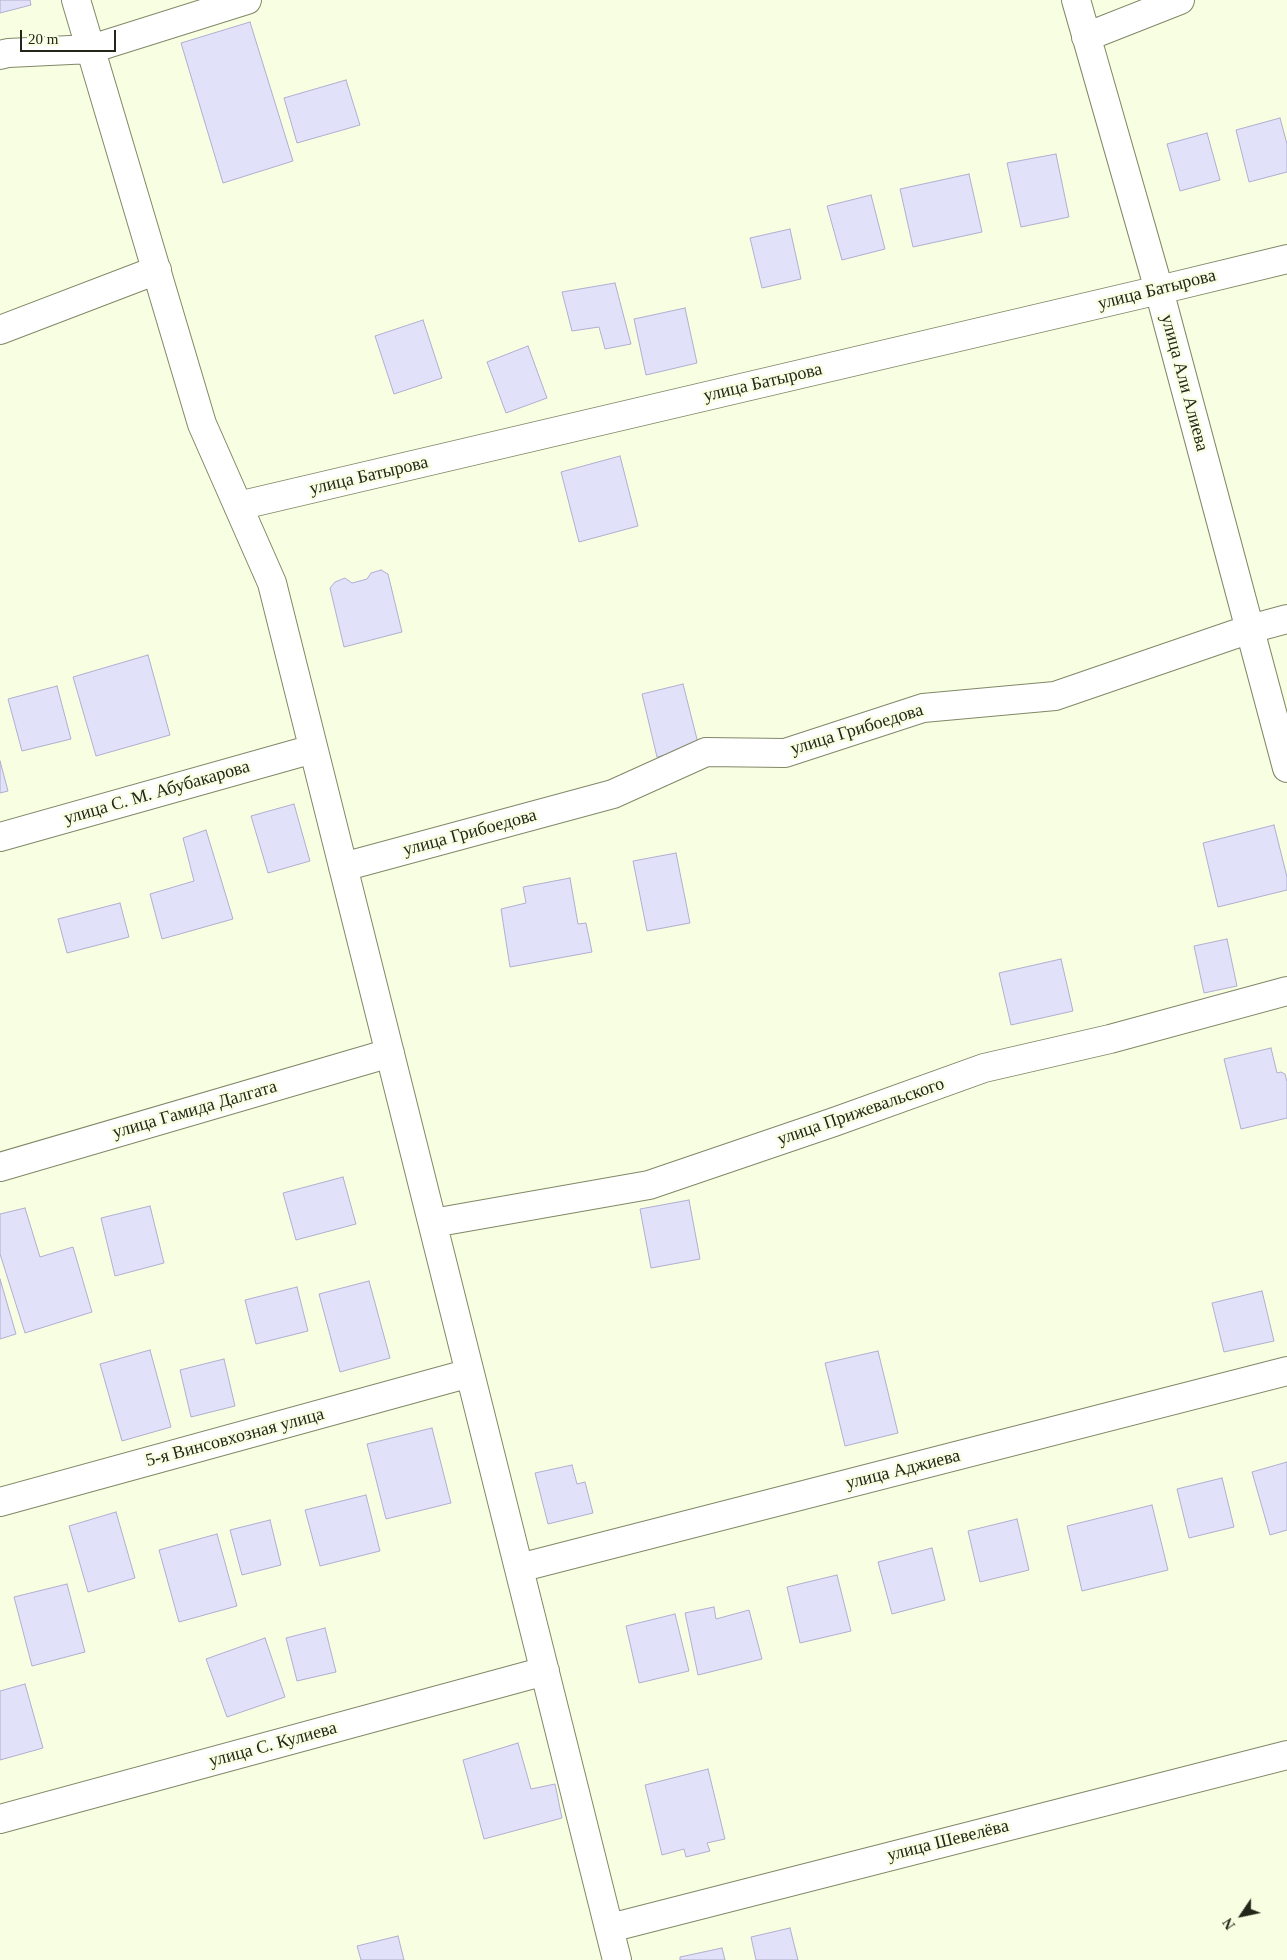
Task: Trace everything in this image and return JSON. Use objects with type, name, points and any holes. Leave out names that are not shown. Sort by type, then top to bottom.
[{"type":"street","points":[[76,0],[202,424],[272,583],[617,1960]]},
{"type":"street","points":[[0,55],[91,49],[247,0]]},
{"type":"street","name":"улица Али Алиева","points":[[1076,0],[1159,290],[1287,768]]},
{"type":"street","points":[[1086,37],[1180,0]]},
{"type":"street","name":"улица Батырова","points":[[238,506],[1287,259]]},
{"type":"street","points":[[0,330],[156,270]]},
{"type":"street","name":"улица Грибоедова","points":[[343,867],[613,794],[706,752],[785,754],[923,708],[1054,696],[1250,629],[1287,619]]},
{"type":"street","name":"улица С. М. Абубакарова","points":[[0,837],[314,749]]},
{"type":"street","name":"улица Прижевальского","points":[[433,1223],[649,1185],[834,1122],[984,1068],[1110,1039],[1287,991]]},
{"type":"street","name":"улица Гамида Далгата","points":[[0,1167],[390,1054]]},
{"type":"street","name":"улица Аджиева","points":[[519,1568],[1287,1371]]},
{"type":"street","name":"5-я Винсовхозная улица","points":[[0,1502],[470,1373]]},
{"type":"street","name":"улица С. Кулиева","points":[[0,1819],[545,1671]]},
{"type":"street","name":"улица Шевелёва","points":[[610,1928],[1287,1755]]},
{"type":"building","points":[[0,0],[30,0],[31,5],[0,13]]},
{"type":"building","points":[[250,22],[293,161],[223,183],[181,43]]},
{"type":"building","points":[[346,80],[360,125],[297,143],[284,98]]},
{"type":"building","points":[[1280,118],[1287,144],[1287,172],[1249,182],[1236,130]]},
{"type":"building","points":[[1207,133],[1220,180],[1180,191],[1167,144]]},
{"type":"building","points":[[1056,154],[1069,217],[1021,227],[1007,163]]},
{"type":"building","points":[[969,174],[982,232],[913,247],[900,189]]},
{"type":"building","points":[[871,195],[885,249],[842,260],[827,206]]},
{"type":"building","points":[[790,229],[801,279],[762,288],[750,238]]},
{"type":"building","points":[[615,283],[631,344],[605,349],[599,327],[572,331],[562,292]]},
{"type":"building","points":[[685,308],[697,363],[646,375],[634,319]]},
{"type":"building","points":[[423,320],[442,378],[394,394],[375,336]]},
{"type":"building","points":[[528,346],[547,398],[506,413],[487,362]]},
{"type":"building","points":[[620,456],[638,526],[579,542],[561,472]]},
{"type":"building","points":[[381,570],[388,574],[402,632],[344,647],[330,588],[335,582],[345,578],[352,583],[367,579],[371,573]]},
{"type":"building","points":[[148,655],[170,735],[96,756],[73,677]]},
{"type":"building","points":[[683,684],[699,747],[657,757],[642,694]]},
{"type":"building","points":[[57,686],[71,739],[22,751],[8,699]]},
{"type":"building","points":[[0,761],[8,791],[0,793]]},
{"type":"building","points":[[294,804],[310,861],[268,873],[251,816]]},
{"type":"building","points":[[1274,825],[1287,877],[1287,890],[1218,907],[1203,843]]},
{"type":"building","points":[[206,830],[233,919],[162,939],[150,894],[194,881],[183,838]]},
{"type":"building","points":[[676,853],[690,923],[647,931],[633,861]]},
{"type":"building","points":[[570,878],[578,924],[586,923],[592,952],[510,967],[501,909],[526,903],[523,887]]},
{"type":"building","points":[[120,903],[129,937],[67,953],[58,919]]},
{"type":"building","points":[[1227,939],[1237,986],[1204,993],[1194,946]]},
{"type":"building","points":[[1061,959],[1073,1011],[1011,1025],[999,973]]},
{"type":"building","points":[[1271,1048],[1277,1073],[1285,1074],[1287,1082],[1287,1118],[1241,1129],[1224,1059]]},
{"type":"building","points":[[343,1177],[356,1224],[296,1240],[283,1193]]},
{"type":"building","points":[[689,1200],[700,1259],[651,1268],[640,1209]]},
{"type":"building","points":[[150,1206],[164,1263],[115,1276],[101,1218]]},
{"type":"building","points":[[25,1208],[40,1257],[73,1247],[92,1312],[25,1333],[0,1254],[0,1214]]},
{"type":"building","points":[[0,1279],[16,1334],[0,1339]]},
{"type":"building","points":[[369,1281],[390,1358],[340,1372],[319,1294]]},
{"type":"building","points":[[297,1287],[308,1331],[256,1344],[245,1300]]},
{"type":"building","points":[[1262,1291],[1274,1341],[1224,1352],[1212,1303]]},
{"type":"building","points":[[150,1350],[171,1427],[122,1441],[100,1364]]},
{"type":"building","points":[[878,1351],[898,1433],[845,1446],[825,1363]]},
{"type":"building","points":[[224,1359],[235,1406],[191,1417],[180,1370]]},
{"type":"building","points":[[432,1428],[451,1503],[386,1519],[367,1444]]},
{"type":"building","points":[[1287,1462],[1287,1530],[1270,1535],[1252,1472]]},
{"type":"building","points":[[572,1465],[577,1484],[585,1482],[593,1513],[548,1524],[535,1473]]},
{"type":"building","points":[[1222,1478],[1234,1527],[1189,1538],[1177,1489]]},
{"type":"building","points":[[366,1495],[380,1551],[320,1566],[305,1510]]},
{"type":"building","points":[[1152,1505],[1168,1570],[1082,1591],[1067,1526]]},
{"type":"building","points":[[116,1512],[135,1578],[88,1592],[69,1526]]},
{"type":"building","points":[[1017,1519],[1029,1570],[980,1582],[968,1531]]},
{"type":"building","points":[[270,1520],[281,1565],[242,1575],[230,1530]]},
{"type":"building","points":[[217,1534],[237,1606],[179,1622],[159,1550]]},
{"type":"building","points":[[932,1548],[945,1600],[892,1614],[878,1562]]},
{"type":"building","points":[[837,1575],[851,1631],[800,1643],[787,1587]]},
{"type":"building","points":[[67,1584],[85,1652],[32,1666],[14,1597]]},
{"type":"building","points":[[714,1607],[716,1619],[749,1610],[762,1659],[698,1675],[685,1613]]},
{"type":"building","points":[[675,1614],[689,1671],[639,1683],[626,1626]]},
{"type":"building","points":[[325,1628],[336,1672],[297,1681],[286,1638]]},
{"type":"building","points":[[265,1638],[285,1697],[227,1717],[206,1659]]},
{"type":"building","points":[[25,1684],[43,1748],[0,1760],[0,1691]]},
{"type":"building","points":[[518,1743],[531,1789],[555,1784],[562,1818],[484,1839],[463,1760]]},
{"type":"building","points":[[708,1769],[725,1839],[707,1843],[710,1851],[686,1857],[684,1849],[662,1855],[645,1785]]},
{"type":"building","points":[[790,1928],[798,1960],[756,1960],[751,1937]]},
{"type":"building","points":[[398,1936],[404,1960],[361,1960],[357,1946]]},
{"type":"building","points":[[722,1948],[725,1960],[680,1960],[680,1957]]}]
